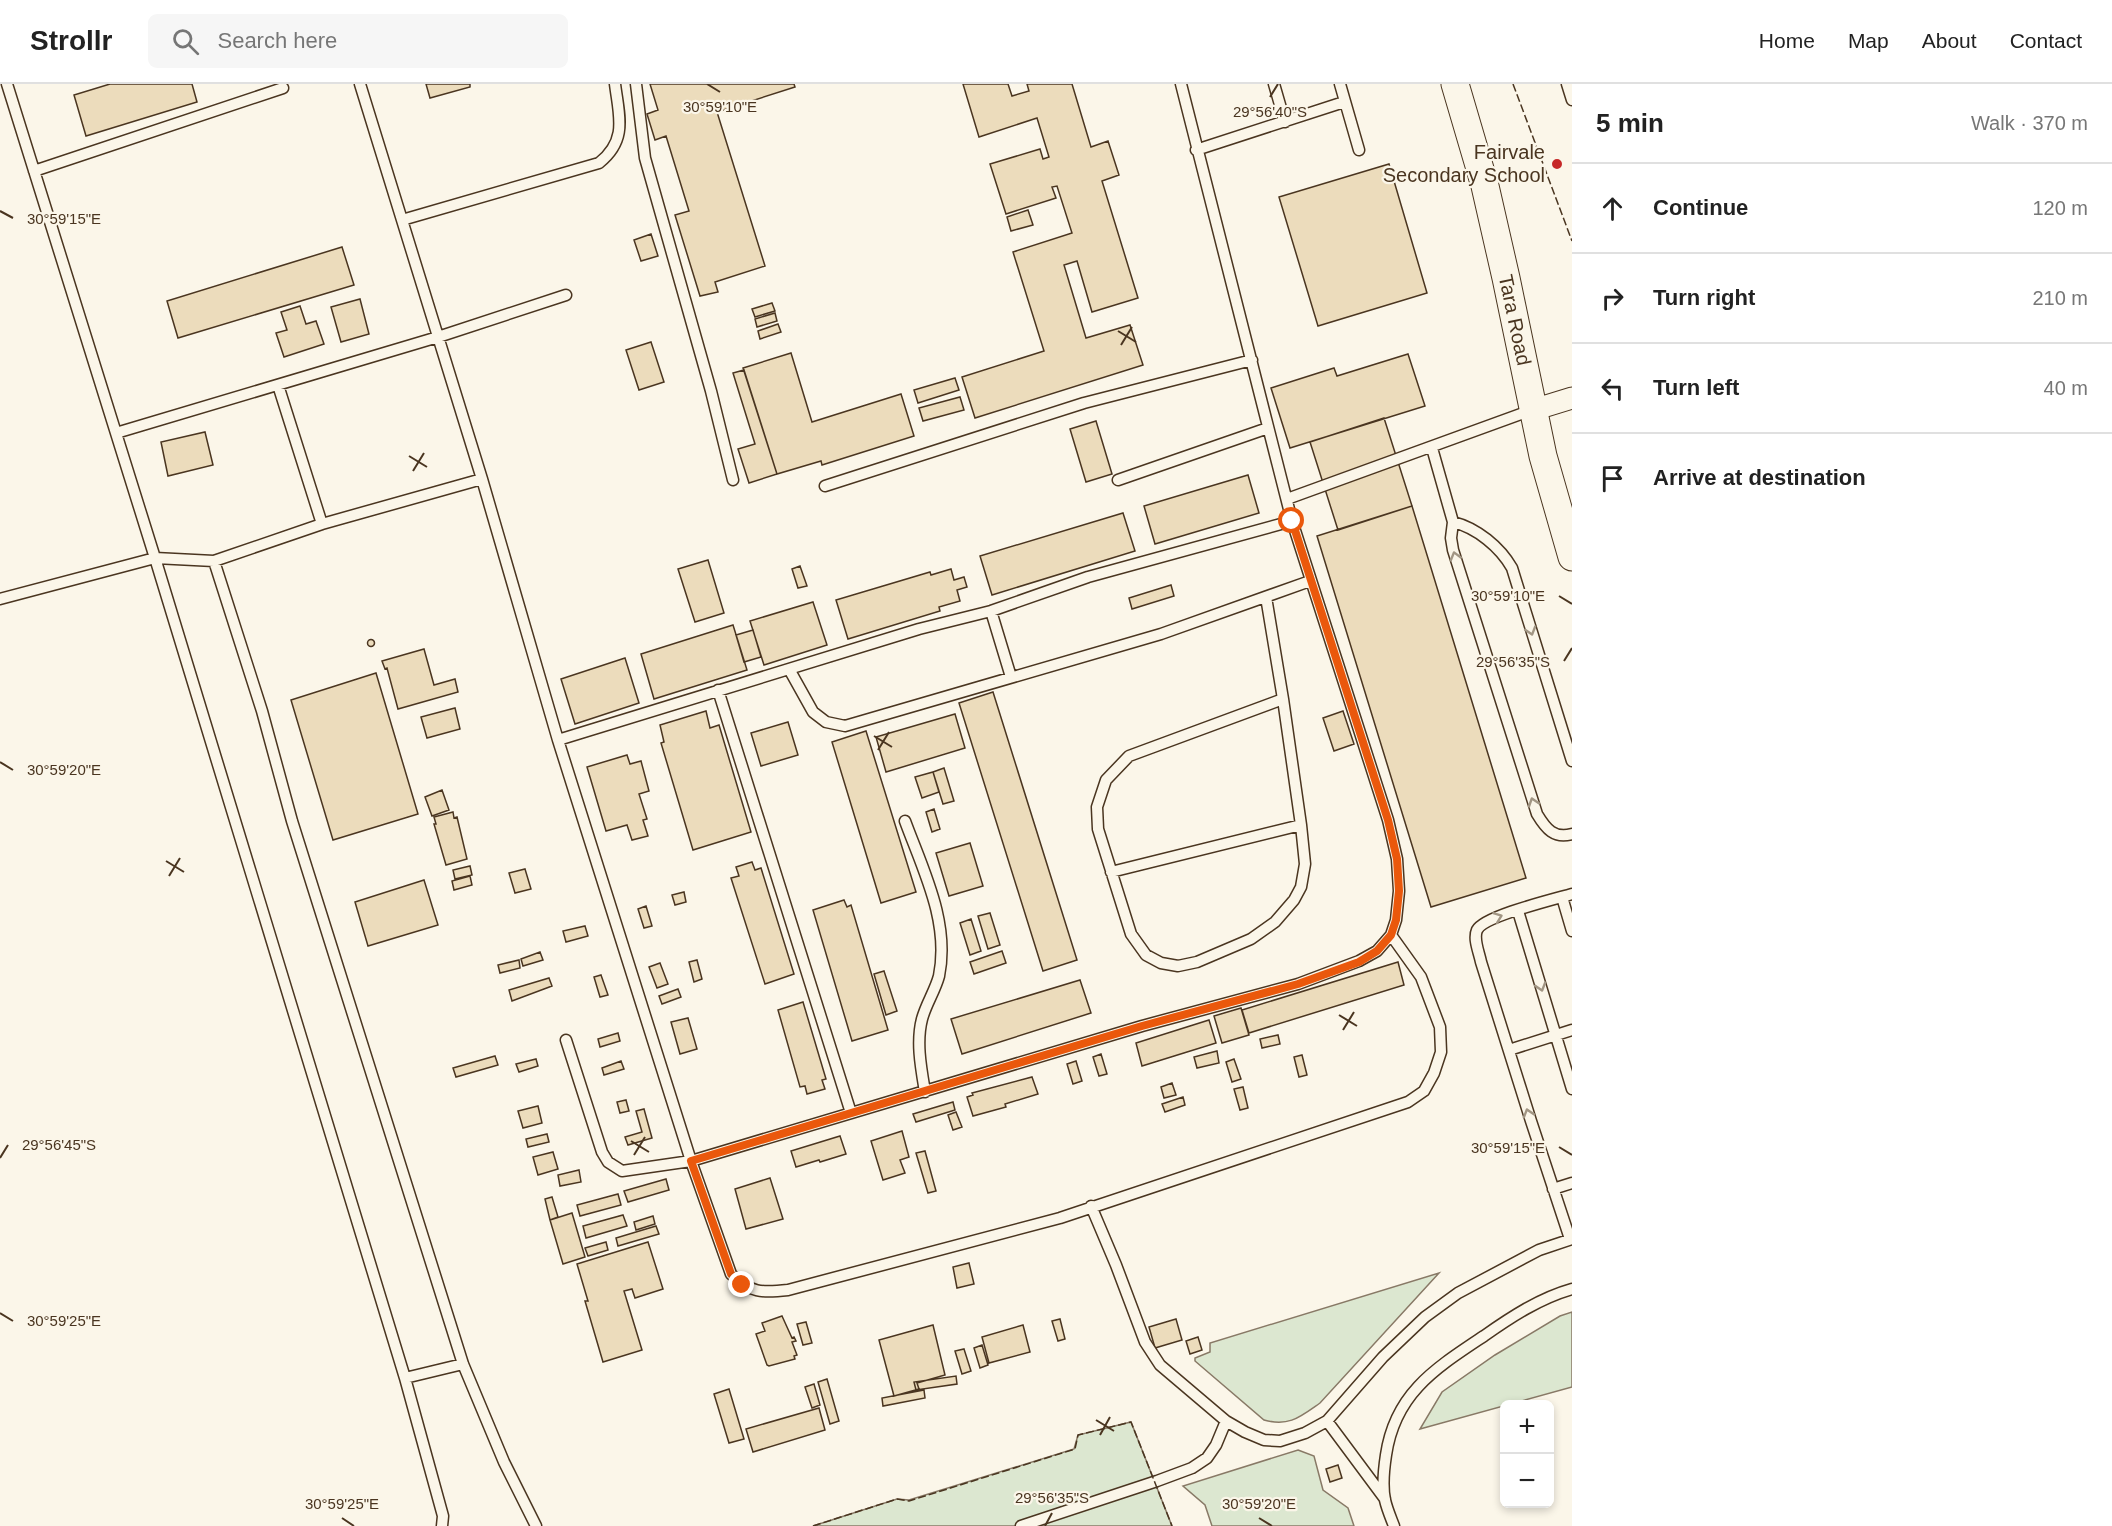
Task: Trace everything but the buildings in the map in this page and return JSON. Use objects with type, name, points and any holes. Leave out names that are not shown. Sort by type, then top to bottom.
[{"type":"street","name":"Tara Road","points":[[1455,84],[1485,186],[1543,456],[1572,556]]},
{"type":"street","points":[[1533,410],[1572,398]]},
{"type":"lane","points":[[7,84],[155,558],[405,1377],[443,1516],[442,1526]]},
{"type":"lane","points":[[360,84],[482,479],[558,740],[691,1161],[731,1274],[742,1285],[764,1293],[788,1290],[1060,1218],[1408,1102],[1424,1091],[1434,1073],[1441,1052],[1440,1027],[1421,977],[1391,935]]},
{"type":"lane","points":[[402,220],[599,163],[614,149],[619,138],[620,126],[615,84]]},
{"type":"lane","points":[[636,84],[645,158],[711,391],[733,480]]},
{"type":"lane","points":[[566,1040],[602,1152],[608,1162],[622,1171],[691,1161],[1131,1030],[1298,984],[1359,962],[1377,951],[1391,935],[1396,920],[1399,891],[1397,859],[1388,820],[1292,521],[1181,84]]},
{"type":"lane","points":[[1274,84],[1284,122]]},
{"type":"lane","points":[[1340,84],[1359,150]]},
{"type":"lane","points":[[1567,84],[1572,100]]},
{"type":"lane","points":[[34,171],[283,88]]},
{"type":"lane","points":[[1196,150],[1344,102]]},
{"type":"lane","points":[[116,433],[438,337],[566,295]]},
{"type":"lane","points":[[825,486],[1084,403],[1252,360]]},
{"type":"lane","points":[[278,385],[322,524]]},
{"type":"lane","points":[[1287,499],[1533,410]]},
{"type":"lane","points":[[1118,480],[1268,428]]},
{"type":"lane","points":[[1431,448],[1453,522],[1451,538],[1453,550],[1537,814],[1549,831],[1556,835],[1572,834]]},
{"type":"lane","points":[[0,599],[155,558],[214,561],[322,524],[482,479]]},
{"type":"lane","points":[[558,740],[919,629],[991,611],[1088,577],[1292,521]]},
{"type":"lane","points":[[1453,522],[1491,542],[1507,558],[1512,568],[1572,761]]},
{"type":"lane","points":[[214,561],[262,711],[292,821],[463,1364],[504,1462],[536,1526]]},
{"type":"lane","points":[[789,669],[813,712],[826,722],[845,726],[1161,634],[1310,581]]},
{"type":"lane","points":[[1266,597],[1283,699],[1301,825],[1305,864],[1301,887],[1294,900],[1275,922],[1251,939],[1197,962],[1178,966],[1161,963],[1146,955],[1131,934],[1098,829],[1097,807],[1106,780],[1129,756],[1283,699]]},
{"type":"lane","points":[[991,611],[1011,677]]},
{"type":"lane","points":[[718,690],[851,1113]]},
{"type":"lane","points":[[904,821],[933,897],[941,933],[939,975],[922,1019],[919,1050],[925,1092]]},
{"type":"lane","points":[[1111,872],[1301,825]]},
{"type":"lane","points":[[1091,1206],[1145,1342],[1160,1365],[1226,1421],[1245,1432],[1264,1440],[1280,1441],[1305,1434],[1327,1421],[1383,1356],[1425,1317],[1458,1293],[1539,1250],[1571,1239],[1481,962],[1476,937],[1482,924],[1496,917],[1567,895],[1572,931]]},
{"type":"lane","points":[[1518,911],[1572,1089]]},
{"type":"lane","points":[[1509,1050],[1572,1030]]},
{"type":"lane","points":[[1553,1189],[1572,1183]]},
{"type":"lane","points":[[1385,1500],[1388,1439],[1397,1415],[1410,1395],[1434,1371],[1518,1313],[1572,1288]]},
{"type":"lane","points":[[405,1377],[463,1364]]},
{"type":"lane","points":[[1021,1526],[1157,1482],[1192,1468],[1207,1458],[1216,1445],[1226,1421]]},
{"type":"lane","points":[[1327,1421],[1385,1500],[1394,1526]]},
{"type":"green space","points":[[1439,1273],[1320,1403],[1294,1419],[1280,1422],[1264,1420],[1195,1361],[1195,1358],[1210,1352],[1210,1343]]},
{"type":"green space","points":[[1572,1312],[1572,1387],[1525,1400],[1500,1400],[1500,1407],[1420,1429],[1442,1392],[1495,1355],[1560,1316]]},
{"type":"green space","points":[[1131,1422],[1172,1526],[813,1526],[897,1499],[909,1500],[1074,1449],[1078,1435]]},
{"type":"green space","points":[[1298,1450],[1314,1456],[1323,1490],[1348,1508],[1354,1526],[1212,1526],[1205,1505],[1183,1486]]},
{"type":"fence","points":[[1513,84],[1572,241]]},
{"type":"fence","points":[[813,1526],[897,1499],[909,1501],[1075,1449],[1078,1435],[1131,1422],[1172,1526]]},
{"type":"place","name":"Fairvale Secondary School","points":[[1557,164]]},
{"type":"route","points":[[742,1285],[731,1274],[691,1161],[1142,1026],[1298,984],[1359,962],[1377,951],[1391,935],[1396,920],[1399,891],[1397,859],[1388,820],[1292,521]]}]
